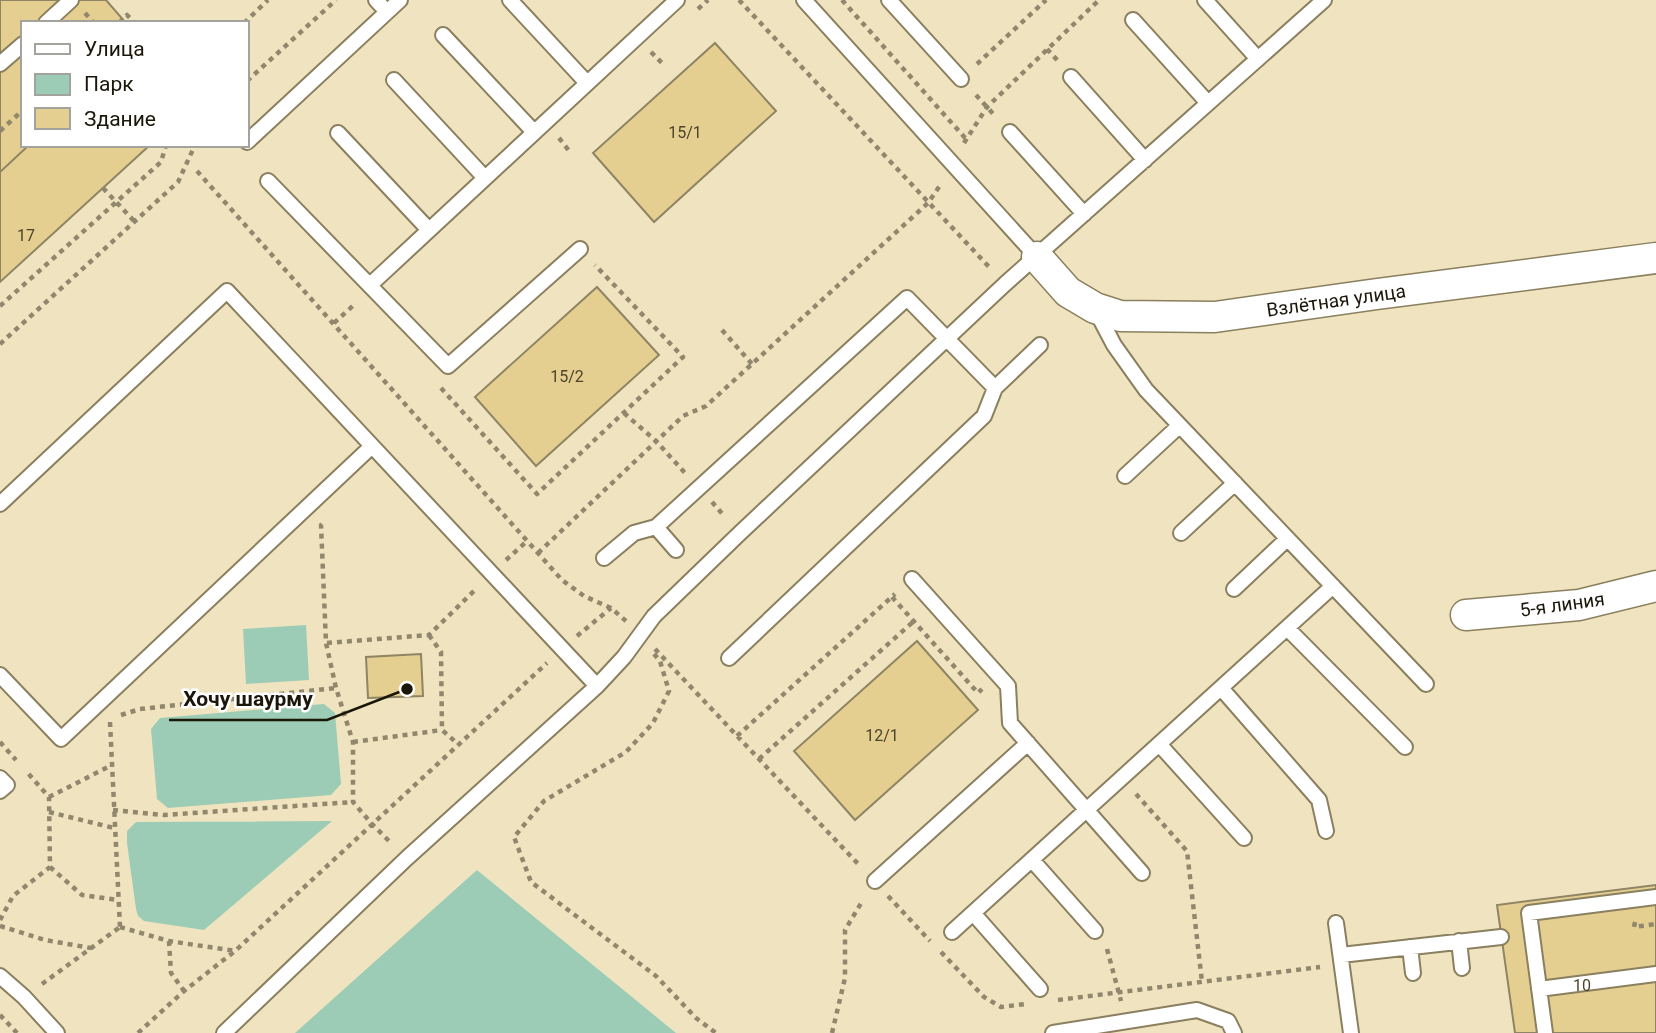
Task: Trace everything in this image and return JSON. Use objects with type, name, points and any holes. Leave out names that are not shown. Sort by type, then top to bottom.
[{"type":"street","name":"Взлётная улица","points":[[1037,257],[1068,292],[1095,308],[1120,316],[1215,317],[1656,258]]},
{"type":"street","name":"5-я линия","points":[[1466,615],[1579,605],[1656,586]]},
{"type":"lane","points":[[48,21],[71,0]]},
{"type":"lane","points":[[376,0],[387,12]]},
{"type":"lane","points":[[248,141],[400,0]]},
{"type":"lane","points":[[510,0],[587,83]]},
{"type":"lane","points":[[370,285],[677,0]]},
{"type":"lane","points":[[804,0],[1037,257]]},
{"type":"lane","points":[[889,0],[961,79]]},
{"type":"lane","points":[[1205,0],[1258,59]]},
{"type":"lane","points":[[224,1033],[407,858],[597,685],[624,657],[654,616],[947,338],[1324,0]]},
{"type":"lane","points":[[1133,20],[1208,103]]},
{"type":"lane","points":[[443,35],[534,132]]},
{"type":"lane","points":[[0,64],[21,46]]},
{"type":"lane","points":[[1071,77],[1145,160]]},
{"type":"lane","points":[[394,80],[485,178]]},
{"type":"lane","points":[[1010,132],[1084,214]]},
{"type":"lane","points":[[338,133],[429,230]]},
{"type":"lane","points":[[268,181],[448,366],[580,249]]},
{"type":"lane","points":[[0,504],[227,291],[597,685]]},
{"type":"lane","points":[[604,558],[634,533],[656,527],[907,298],[995,388]]},
{"type":"lane","points":[[1095,308],[1114,345],[1146,390],[1426,684]]},
{"type":"lane","points":[[729,658],[984,416],[995,388],[1040,345]]},
{"type":"lane","points":[[1125,476],[1180,426]]},
{"type":"lane","points":[[0,675],[61,739],[372,446]]},
{"type":"lane","points":[[1181,533],[1235,483]]},
{"type":"lane","points":[[656,527],[676,550]]},
{"type":"lane","points":[[1234,589],[1287,539]]},
{"type":"lane","points":[[912,579],[1008,686],[1010,723],[1142,873]]},
{"type":"lane","points":[[952,932],[1333,586]]},
{"type":"lane","points":[[1287,628],[1405,747]]},
{"type":"lane","points":[[1221,688],[1319,800],[1326,831]]},
{"type":"lane","points":[[875,881],[1028,743]]},
{"type":"lane","points":[[1159,744],[1244,838]]},
{"type":"lane","points":[[0,778],[7,785],[0,791]]},
{"type":"lane","points":[[1032,860],[1094,931]]},
{"type":"lane","points":[[1545,1033],[1529,914],[1656,897]]},
{"type":"lane","points":[[973,913],[1040,989]]},
{"type":"lane","points":[[1336,923],[1351,1033]]},
{"type":"lane","points":[[1341,959],[1410,947],[1501,937]]},
{"type":"lane","points":[[1459,941],[1462,968]]},
{"type":"lane","points":[[1410,947],[1413,973]]},
{"type":"lane","points":[[1539,989],[1656,974]]},
{"type":"lane","points":[[0,976],[24,997],[57,1033]]},
{"type":"lane","points":[[1053,1033],[1197,1010],[1228,1021],[1234,1033]]},
{"type":"path","points":[[246,21],[268,0]]},
{"type":"path","points":[[248,80],[336,0]]},
{"type":"path","points":[[739,0],[1005,284]]},
{"type":"path","points":[[842,0],[966,139]]},
{"type":"path","points":[[1010,132],[961,79],[1046,0]]},
{"type":"path","points":[[538,552],[665,432],[683,416],[706,406],[928,203],[954,166],[966,139],[987,107],[1099,0]]},
{"type":"path","points":[[650,51],[664,65]]},
{"type":"path","points":[[0,131],[21,112]]},
{"type":"path","points":[[557,134],[570,152]]},
{"type":"path","points":[[0,306],[161,162],[165,147]]},
{"type":"path","points":[[0,344],[178,182],[194,147]]},
{"type":"path","points":[[197,171],[562,580],[584,596],[611,607],[640,633],[984,997],[1001,1007],[1027,1004]]},
{"type":"path","points":[[103,188],[135,222]]},
{"type":"path","points":[[440,387],[537,494],[683,357],[580,249]]},
{"type":"path","points":[[722,330],[752,363]]},
{"type":"path","points":[[331,517],[321,526],[327,643],[336,688],[353,742],[353,802],[407,858]]},
{"type":"path","points":[[327,643],[429,635],[526,541]]},
{"type":"path","points":[[737,736],[912,579]]},
{"type":"path","points":[[138,1033],[184,991],[235,951],[458,744],[611,607]]},
{"type":"path","points":[[759,759],[914,621]]},
{"type":"path","points":[[640,633],[660,661],[669,691],[653,723],[626,752],[544,801],[514,837],[531,881],[656,976],[696,1018],[716,1033]]},
{"type":"path","points":[[429,635],[441,652],[442,730],[458,744]]},
{"type":"path","points":[[120,715],[140,709],[336,688]]},
{"type":"path","points":[[110,719],[120,927]]},
{"type":"path","points":[[353,742],[442,730]]},
{"type":"path","points":[[0,742],[16,760]]},
{"type":"path","points":[[50,797],[112,765]]},
{"type":"path","points":[[25,769],[50,797],[50,867],[82,895],[119,900]]},
{"type":"path","points":[[1122,778],[1187,852],[1202,982]]},
{"type":"path","points":[[113,810],[164,815],[353,802]]},
{"type":"path","points":[[50,812],[114,828]]},
{"type":"path","points":[[0,920],[13,896],[50,867]]},
{"type":"path","points":[[832,1033],[845,978],[845,930],[875,881]]},
{"type":"path","points":[[0,926],[45,940],[92,948]]},
{"type":"path","points":[[120,927],[169,941],[235,951]]},
{"type":"path","points":[[24,997],[120,927]]},
{"type":"path","points":[[1094,931],[1105,945],[1125,1021]]},
{"type":"path","points":[[169,941],[171,972],[184,991]]},
{"type":"path","points":[[1054,1000],[1202,982],[1341,959]]},
{"type":"path","points":[[0,1015],[17,1033]]},
{"type":"green space","points":[[306,625],[309,680],[246,684],[243,629]]},
{"type":"green space","points":[[324,704],[335,713],[341,784],[331,795],[168,808],[157,799],[151,729],[160,718]]},
{"type":"green space","points":[[332,821],[204,930],[144,921],[138,916],[127,843],[127,831],[136,822]]},
{"type":"green space","points":[[477,870],[676,1033],[295,1033]]},
{"type":"building","points":[[0,0],[106,0],[124,21],[21,21],[21,147],[27,147],[0,172]]},
{"type":"building","points":[[715,43],[776,111],[654,222],[593,153]]},
{"type":"building","points":[[27,147],[148,147],[0,282],[0,172]]},
{"type":"building","points":[[597,287],[659,355],[536,466],[475,397]]},
{"type":"building","points":[[917,641],[978,710],[855,820],[794,751]]},
{"type":"building","points":[[421,654],[423,696],[368,698],[366,657]]},
{"type":"building","points":[[1656,885],[1656,1033],[1515,1033],[1497,905]]},
{"type":"place","name":"Хочу шаурму","points":[[407,689]]}]
